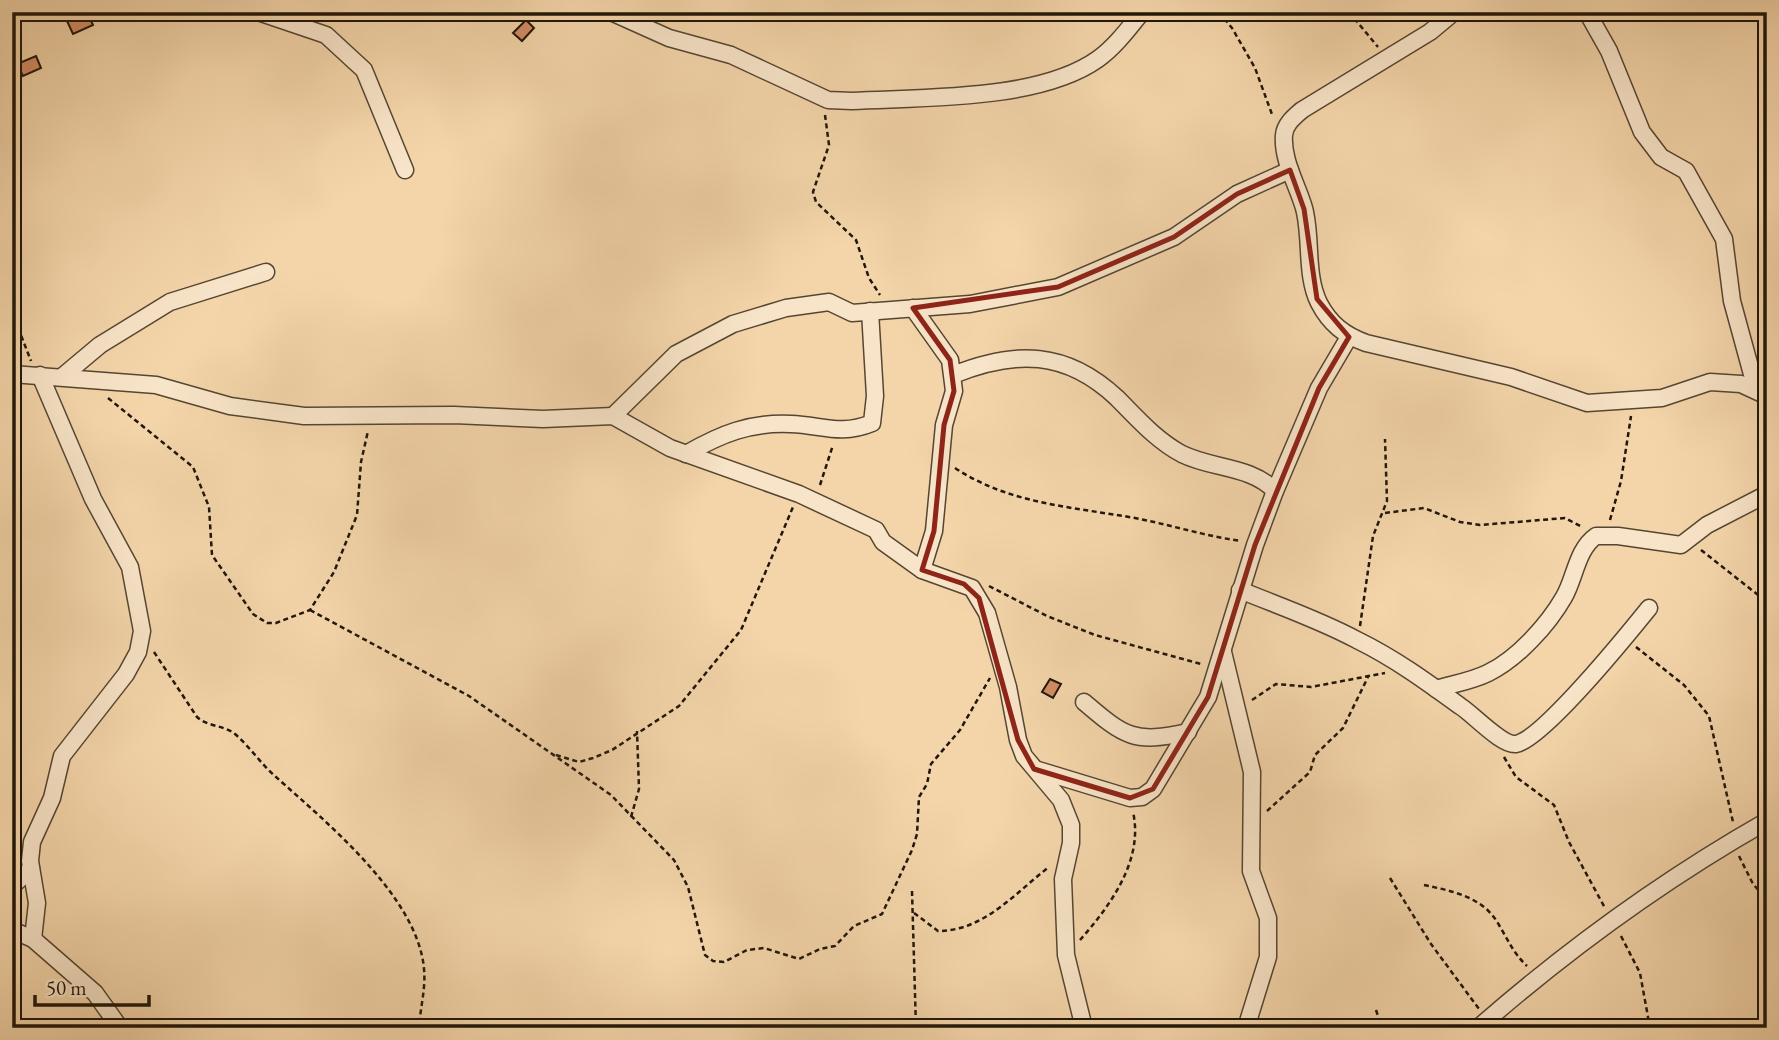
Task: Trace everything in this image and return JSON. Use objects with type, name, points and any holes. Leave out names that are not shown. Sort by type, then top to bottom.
[{"type":"street","points":[[258,12],[326,35],[364,70],[405,170]]},
{"type":"street","points":[[611,12],[670,38],[731,55],[828,100],[999,92],[1042,83],[1099,59],[1142,12]]},
{"type":"street","points":[[1454,12],[1430,32],[1302,110],[1288,123],[1284,135],[1290,170],[1304,209],[1317,299],[1335,326],[1349,337],[1511,377],[1587,403],[1632,403],[1662,398],[1710,382],[1730,382],[1762,393]]},
{"type":"street","points":[[1587,12],[1609,51],[1642,132],[1661,157],[1686,171],[1724,239],[1729,253],[1732,301],[1762,393]]},
{"type":"street","points":[[613,416],[676,354],[733,324],[786,308],[829,302],[852,313],[1017,298],[1058,287],[1174,236],[1237,194],[1290,170]]},
{"type":"street","points":[[62,376],[100,345],[170,302],[266,272]]},
{"type":"street","points":[[913,308],[950,360],[954,391],[944,425],[934,531],[922,570]]},
{"type":"street","points":[[686,454],[734,429],[790,424],[852,431],[872,424],[875,414],[870,311]]},
{"type":"street","points":[[1034,769],[1130,797],[1142,797],[1153,789],[1208,697],[1240,590],[1275,491],[1319,388],[1349,337]]},
{"type":"street","points":[[953,375],[982,364],[1043,357],[1088,376],[1105,387],[1157,438],[1179,452],[1215,467],[1252,474],[1266,481],[1275,491]]},
{"type":"street","points":[[12,374],[156,385],[230,406],[304,416],[454,415],[543,419],[613,416],[670,448],[799,494],[876,530],[883,542],[922,570],[968,586],[976,593],[987,613],[1001,660],[1018,740],[1034,769],[1068,810],[1071,825],[1069,853],[1063,879],[1066,955],[1084,1028]]},
{"type":"street","points":[[33,939],[37,903],[31,869],[33,842],[52,798],[62,756],[126,674],[138,652],[142,631],[130,567],[93,499],[40,375]]},
{"type":"street","points":[[1436,689],[1489,672],[1522,647],[1548,620],[1564,597],[1584,549],[1601,536],[1681,545],[1707,525],[1767,494]]},
{"type":"street","points":[[1240,590],[1358,640],[1476,716],[1502,742],[1517,744],[1558,711],[1649,608]]},
{"type":"street","points":[[1220,660],[1236,705],[1252,772],[1251,870],[1268,918],[1269,936],[1262,983],[1246,1028]]},
{"type":"street","points":[[1084,702],[1110,724],[1131,736],[1158,738],[1188,732]]},
{"type":"street","points":[[1483,1024],[1542,974],[1614,922],[1732,840],[1767,821]]},
{"type":"street","points":[[12,886],[31,869]]},
{"type":"street","points":[[12,930],[33,939],[95,993],[120,1028]]},
{"type":"path","points":[[1219,12],[1232,28],[1255,68],[1269,109],[1284,135]]},
{"type":"path","points":[[1349,12],[1387,58]]},
{"type":"path","points":[[828,100],[825,116],[829,145],[813,192],[816,202],[856,240],[869,278],[891,309]]},
{"type":"path","points":[[12,312],[27,355],[40,375]]},
{"type":"path","points":[[87,379],[193,467],[209,507],[212,555],[253,614],[267,623],[276,623],[310,610],[334,572],[352,529],[364,442],[373,417]]},
{"type":"path","points":[[1385,513],[1423,508],[1460,522],[1480,525],[1565,518],[1601,536],[1621,481],[1632,403]]},
{"type":"path","points":[[822,505],[818,491],[838,431]]},
{"type":"path","points":[[1358,640],[1373,536],[1385,513],[1388,485],[1384,439]]},
{"type":"path","points":[[940,458],[976,481],[1028,500],[1126,517],[1255,545]]},
{"type":"path","points":[[553,754],[579,762],[593,758],[612,750],[637,731],[679,706],[729,646],[751,610],[799,494]]},
{"type":"path","points":[[1681,545],[1703,550],[1767,602]]},
{"type":"path","points":[[968,586],[990,586],[1047,616],[1115,643],[1220,660]]},
{"type":"path","points":[[310,610],[469,696],[611,794],[674,860],[688,887],[705,955],[713,961],[723,962],[747,950],[764,948],[799,959],[820,949],[835,947],[854,926],[882,914],[912,850],[918,826],[919,797],[927,784],[931,764],[960,730],[1001,660]]},
{"type":"path","points":[[142,631],[197,717],[207,725],[232,732],[370,864],[411,927],[421,954],[424,969],[419,1028]]},
{"type":"path","points":[[1625,638],[1684,685],[1709,716],[1719,771],[1730,804],[1732,840],[1753,884],[1767,900]]},
{"type":"path","points":[[1236,705],[1247,703],[1276,684],[1311,687],[1408,670]]},
{"type":"path","points":[[1253,818],[1267,811],[1310,772],[1313,758],[1343,728],[1368,677]]},
{"type":"path","points":[[631,817],[639,789],[637,731]]},
{"type":"path","points":[[1502,742],[1504,758],[1516,777],[1554,805],[1574,851],[1640,973],[1650,1028]]},
{"type":"path","points":[[1066,955],[1120,888],[1135,818],[1130,797]]},
{"type":"path","points":[[914,913],[938,930],[964,928],[993,914],[1018,890],[1069,853]]},
{"type":"path","points":[[1390,878],[1483,1024]]},
{"type":"path","points":[[1424,885],[1457,892],[1481,905],[1498,922],[1519,959],[1542,974]]},
{"type":"path","points":[[912,891],[916,1028]]},
{"type":"path","points":[[1376,1010],[1382,1028]]},
{"type":"highlighted area","points":[[1290,170],[1304,209],[1317,299],[1349,337],[1319,388],[1255,545],[1208,697],[1153,789],[1130,798],[1034,769],[1018,740],[979,598],[964,584],[922,570],[934,531],[944,425],[954,391],[950,360],[913,308],[1058,287],[1174,237],[1237,194]]},
{"type":"building","points":[[87,12],[93,25],[73,34],[67,21]]},
{"type":"building","points":[[526,20],[534,28],[522,41],[513,33]]},
{"type":"building","points":[[36,56],[41,68],[23,76],[17,64]]},
{"type":"building","points":[[1050,679],[1061,684],[1053,698],[1042,692]]}]
